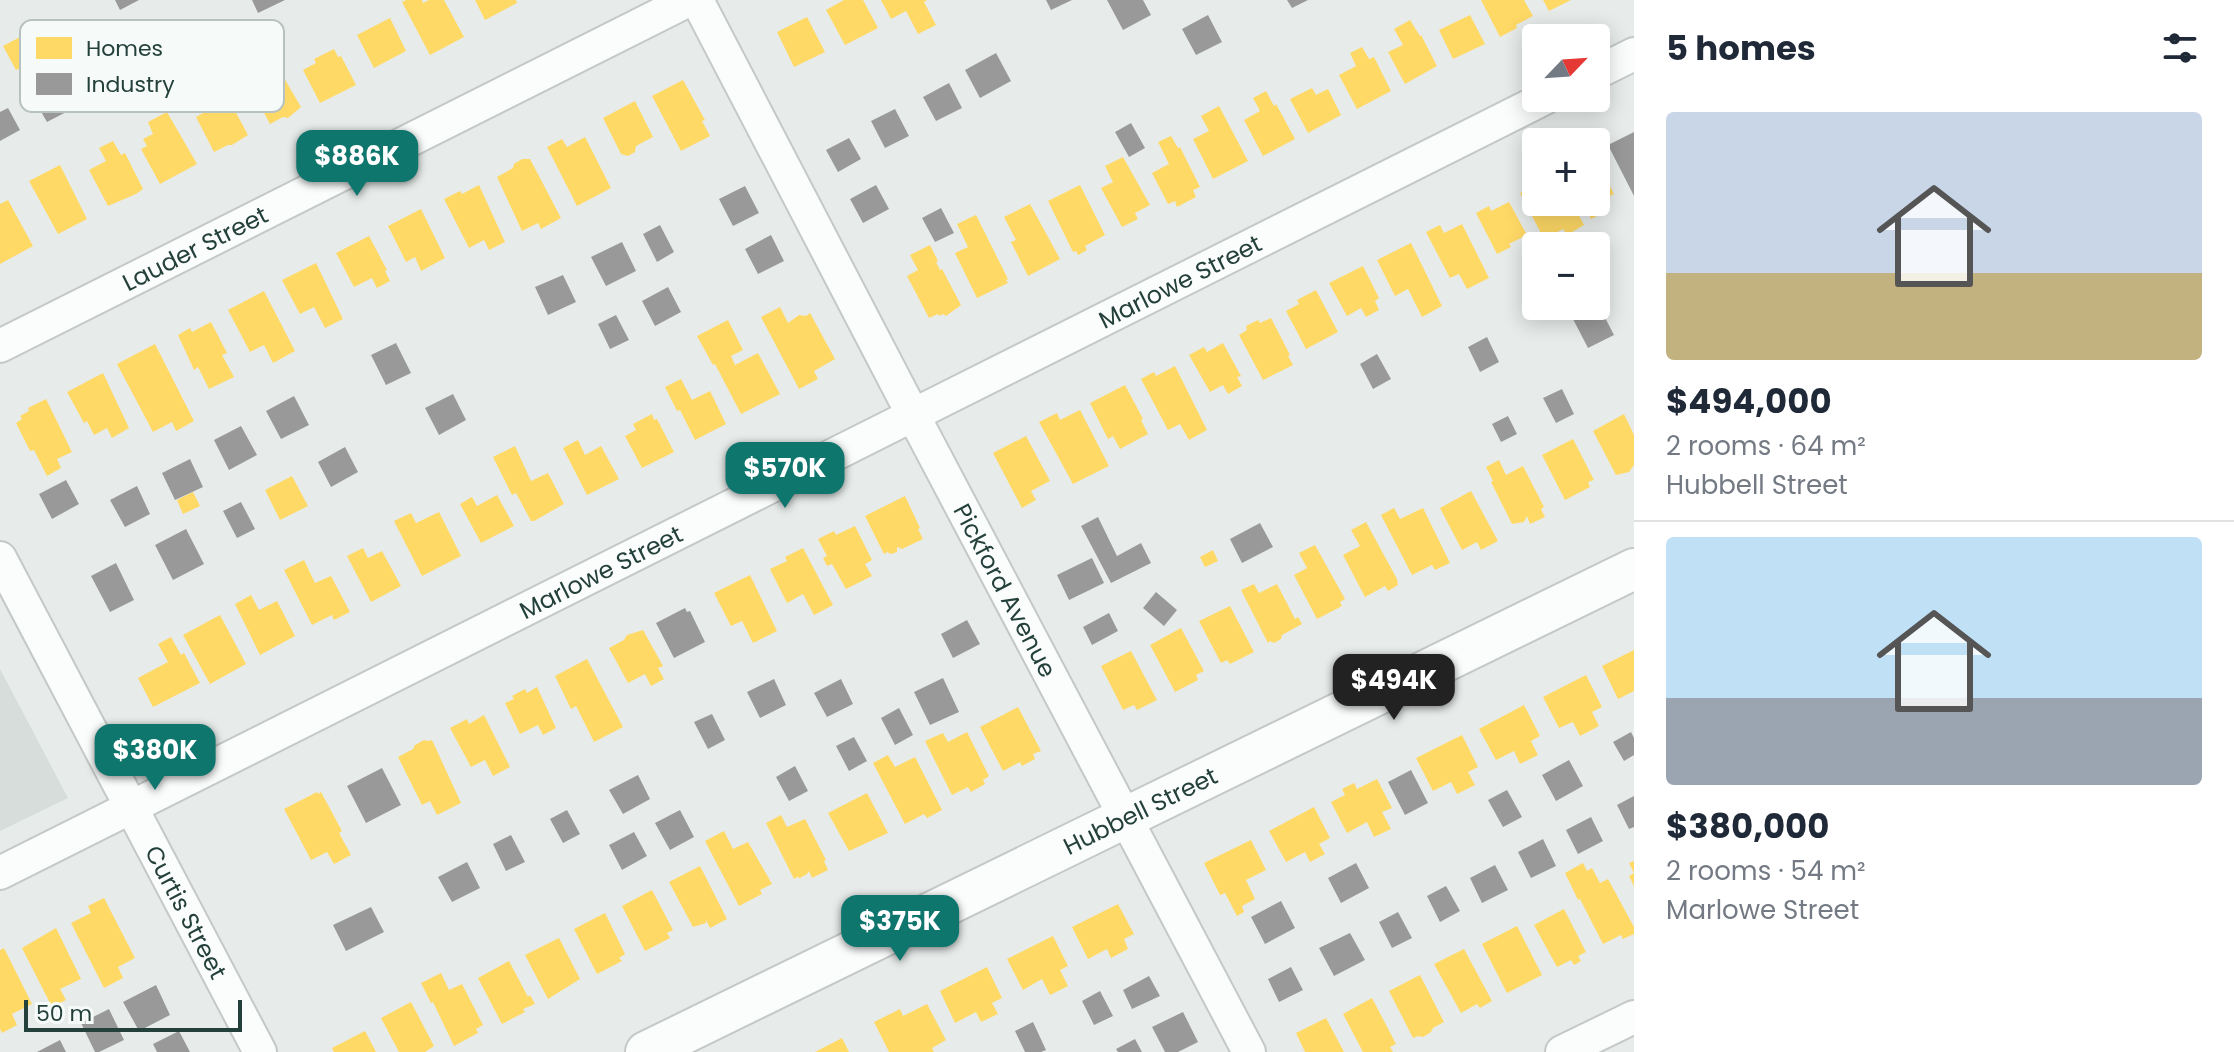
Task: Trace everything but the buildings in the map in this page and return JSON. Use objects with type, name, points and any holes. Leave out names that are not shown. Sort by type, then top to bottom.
[{"type":"street","name":"Lauder Street","points":[[0,346],[689,0]]},
{"type":"street","name":"Pickford Avenue","points":[[697,0],[1249,1052]]},
{"type":"street","points":[[1610,66],[1634,54]]},
{"type":"street","name":"Marlowe Street","points":[[0,873],[1522,110]]},
{"type":"street","name":"Curtis Street","points":[[0,558],[260,1052]]},
{"type":"street","name":"Hubbell Street","points":[[646,1052],[1634,569]]},
{"type":"street","points":[[1562,1052],[1634,1017]]},
{"type":"shaded area","points":[[0,669],[68,798],[0,831]]}]
